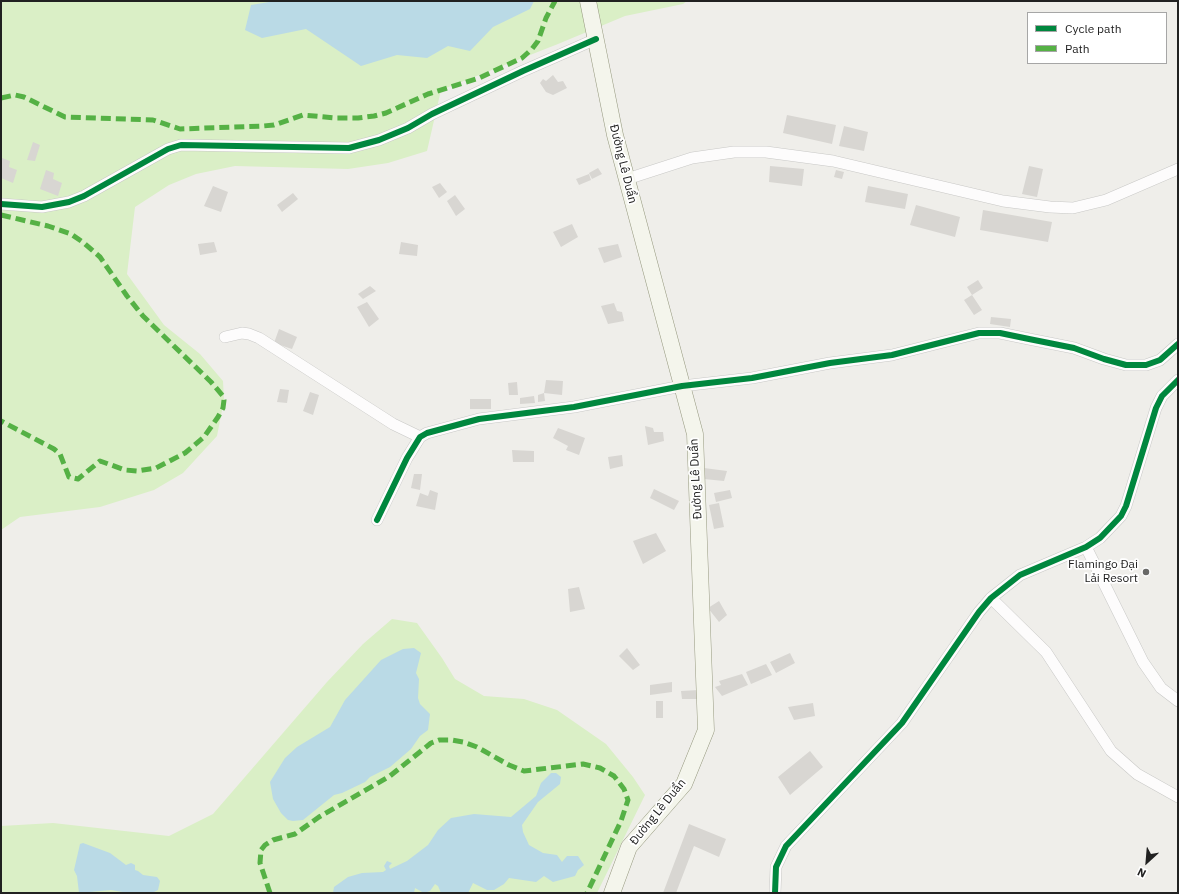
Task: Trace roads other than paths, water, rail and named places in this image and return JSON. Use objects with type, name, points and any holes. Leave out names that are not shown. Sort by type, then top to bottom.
[{"type":"main road","name":"Đường Lê Duẩn","points":[[588,1],[615,135],[695,434],[706,730],[684,784],[629,847],[612,893]]},
{"type":"street","points":[[1,204],[42,207],[69,202],[84,196],[162,152],[181,145],[349,148],[379,140],[408,128],[432,114],[523,71],[596,39]]},
{"type":"street","points":[[627,179],[692,158],[734,152],[766,152],[833,161],[1003,201],[1050,207],[1073,208],[1106,200],[1178,169]]},
{"type":"street","points":[[225,337],[242,333],[259,338],[393,424],[420,437]]},
{"type":"street","points":[[377,520],[407,458],[420,437],[427,433],[479,419],[574,407],[682,386],[752,378],[830,363],[892,355],[979,333],[1000,333],[1052,344],[1126,364],[1146,365],[1160,360],[1178,344]]},
{"type":"street","points":[[775,893],[776,867],[786,846],[902,723],[979,612],[991,598],[1020,575],[1086,547],[1100,538],[1121,516],[1126,506],[1156,408],[1166,392],[1178,380]]},
{"type":"street","points":[[1086,547],[1143,662],[1162,688],[1178,701]]},
{"type":"street","points":[[991,598],[1046,652],[1111,752],[1137,774],[1178,797]]},
{"type":"water","points":[[275,1],[534,1],[530,9],[493,27],[470,51],[448,46],[427,58],[397,55],[361,66],[306,29],[262,38],[245,30],[251,5]]},
{"type":"water","points":[[414,648],[421,653],[416,673],[419,679],[418,698],[420,704],[430,714],[428,730],[420,736],[411,749],[390,767],[370,777],[365,782],[342,793],[334,795],[303,820],[288,820],[281,813],[273,799],[270,782],[285,758],[297,747],[330,727],[345,700],[381,660],[403,649]]},
{"type":"water","points":[[551,773],[556,773],[561,777],[560,784],[538,802],[522,825],[523,832],[529,845],[543,853],[557,855],[562,862],[567,856],[578,856],[584,865],[578,870],[575,876],[553,882],[544,876],[536,882],[509,878],[504,884],[494,890],[487,890],[473,883],[468,893],[441,893],[438,886],[435,884],[430,891],[424,893],[415,888],[414,893],[333,893],[334,887],[348,877],[362,873],[383,872],[386,870],[384,866],[387,861],[392,863],[389,866],[390,869],[407,861],[428,845],[438,830],[451,818],[474,814],[511,817],[536,796],[541,783]]},
{"type":"water","points":[[83,843],[110,853],[126,865],[131,863],[135,865],[135,870],[143,875],[157,877],[160,881],[158,890],[152,893],[129,893],[111,890],[79,893],[77,876],[74,870],[80,844]]},
{"type":"place","name":"Flamingo Đại Lải Resort","points":[[1146,572]]}]
